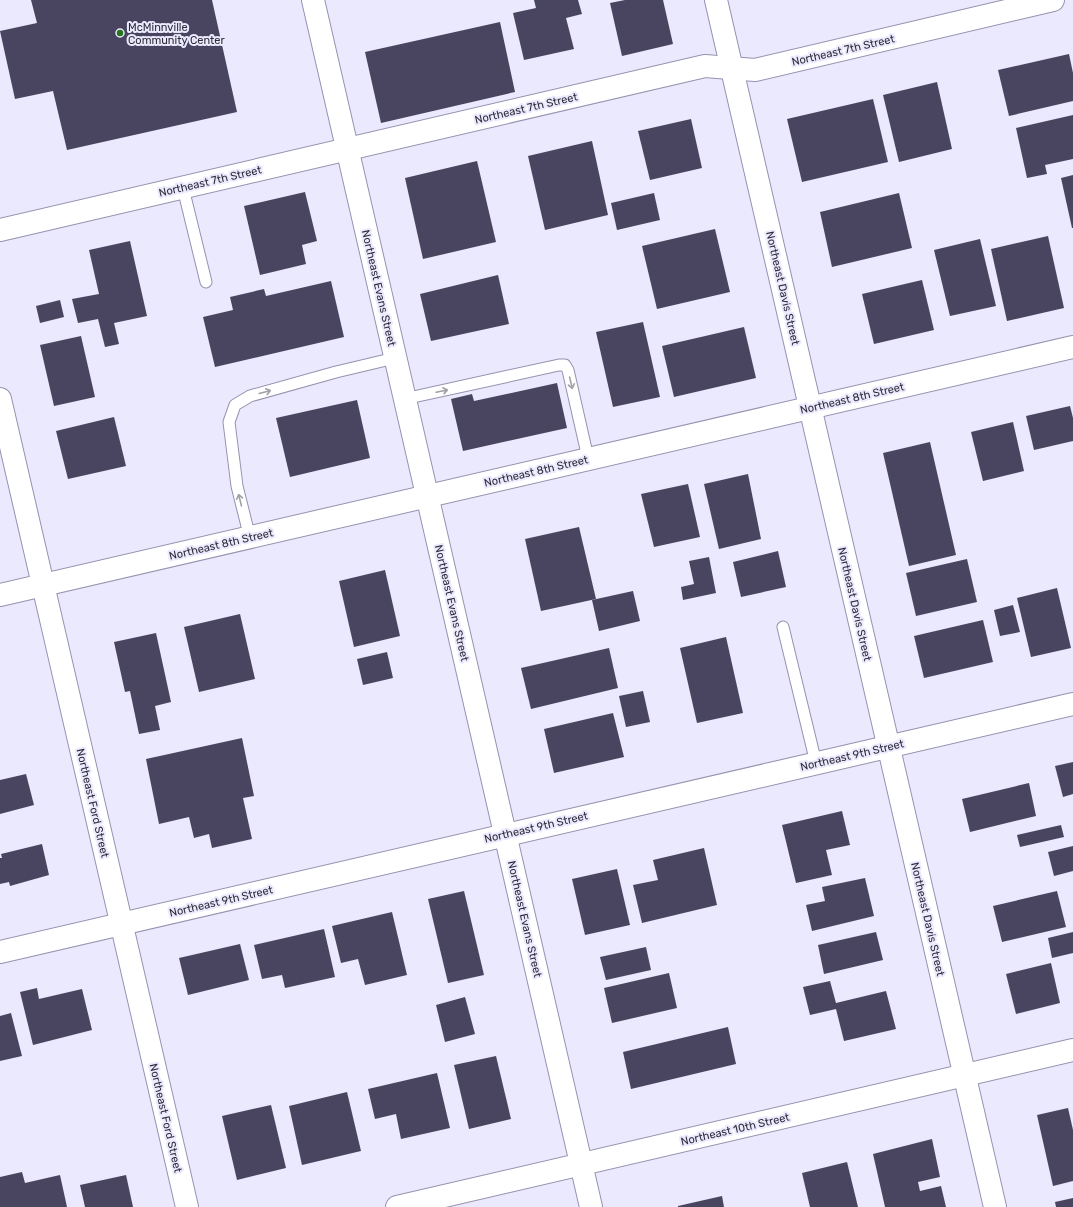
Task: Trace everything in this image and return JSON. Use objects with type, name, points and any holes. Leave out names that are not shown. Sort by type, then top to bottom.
[{"type":"street","name":"Northeast Evans Street","points":[[313,0],[591,1207]]},
{"type":"street","name":"Northeast Davis Street","points":[[716,0],[995,1207]]},
{"type":"street","name":"Northeast 7th Street","points":[[0,230],[705,66],[755,70],[1053,0]]},
{"type":"street","name":"Northeast 8th Street","points":[[0,595],[1073,347]]},
{"type":"street","name":"Northeast Ford Street","points":[[0,398],[187,1207]]},
{"type":"street","name":"Northeast 9th Street","points":[[0,952],[1073,704]]},
{"type":"street","name":"Northeast 10th Street","points":[[397,1207],[1073,1050]]},
{"type":"lane","points":[[183,188],[206,282]]},
{"type":"lane","points":[[250,538],[237,486],[229,422],[235,404],[250,396],[336,372],[395,358]]},
{"type":"lane","points":[[404,399],[558,365],[564,365],[568,370],[588,458]]},
{"type":"lane","points":[[783,627],[816,763]]},
{"type":"building","points":[[31,0],[212,0],[237,112],[67,150],[53,91],[15,99],[0,31],[37,23]]},
{"type":"building","points":[[534,0],[578,0],[582,14],[566,18],[574,49],[524,60],[513,13],[536,8]]},
{"type":"building","points":[[625,0],[663,0],[673,44],[622,56],[610,3]]},
{"type":"building","points":[[500,22],[515,92],[381,123],[365,52]]},
{"type":"building","points":[[1069,54],[1073,73],[1073,101],[1009,116],[998,70]]},
{"type":"building","points":[[937,82],[952,149],[899,162],[883,95]]},
{"type":"building","points":[[873,99],[888,162],[802,182],[787,119]]},
{"type":"building","points":[[1073,115],[1073,159],[1045,165],[1047,174],[1027,178],[1016,128]]},
{"type":"building","points":[[691,119],[702,168],[650,180],[638,131]]},
{"type":"building","points":[[592,141],[608,215],[545,230],[528,156]]},
{"type":"building","points":[[477,161],[496,242],[423,259],[405,178]]},
{"type":"building","points":[[1073,175],[1073,228],[1072,228],[1061,178]]},
{"type":"building","points":[[305,192],[317,241],[302,245],[306,264],[260,275],[244,206]]},
{"type":"building","points":[[654,193],[660,220],[617,230],[611,203]]},
{"type":"building","points":[[899,193],[912,248],[832,267],[820,212]]},
{"type":"building","points":[[715,229],[730,292],[657,309],[642,246]]},
{"type":"building","points":[[1048,236],[1064,308],[1007,321],[991,249]]},
{"type":"building","points":[[980,239],[996,306],[950,316],[934,250]]},
{"type":"building","points":[[130,241],[147,316],[114,323],[119,344],[105,347],[98,319],[78,323],[72,299],[99,294],[89,250]]},
{"type":"building","points":[[498,275],[509,324],[431,341],[420,294]]},
{"type":"building","points":[[922,280],[934,330],[874,344],[862,294]]},
{"type":"building","points":[[331,281],[344,337],[215,367],[203,317],[233,310],[230,297],[264,289],[266,296]]},
{"type":"building","points":[[60,300],[64,317],[40,323],[36,306]]},
{"type":"building","points":[[643,322],[660,397],[613,407],[596,332]]},
{"type":"building","points":[[744,327],[756,378],[674,397],[662,346]]},
{"type":"building","points":[[81,336],[95,397],[54,406],[40,345]]},
{"type":"building","points":[[557,383],[567,428],[463,451],[451,399],[472,394],[474,401]]},
{"type":"building","points":[[357,400],[370,458],[290,477],[276,418]]},
{"type":"building","points":[[1070,406],[1073,418],[1073,441],[1034,450],[1026,416]]},
{"type":"building","points":[[114,417],[126,466],[68,479],[56,431]]},
{"type":"building","points":[[1013,422],[1024,471],[983,481],[971,432]]},
{"type":"building","points":[[930,442],[956,555],[909,566],[883,453]]},
{"type":"building","points":[[748,474],[761,539],[719,549],[704,484]]},
{"type":"building","points":[[688,484],[700,537],[654,547],[641,494]]},
{"type":"building","points":[[579,527],[596,599],[541,611],[525,539]]},
{"type":"building","points":[[778,551],[786,587],[741,597],[733,562]]},
{"type":"building","points":[[709,557],[716,593],[683,600],[681,587],[694,584],[689,561]]},
{"type":"building","points":[[967,559],[977,602],[916,616],[906,573]]},
{"type":"building","points":[[385,570],[400,636],[354,647],[339,581]]},
{"type":"building","points":[[1057,588],[1071,648],[1031,657],[1017,598]]},
{"type":"building","points":[[633,591],[640,621],[599,631],[592,600]]},
{"type":"building","points":[[1013,605],[1020,632],[1000,636],[994,610]]},
{"type":"building","points":[[240,614],[255,679],[199,692],[184,627]]},
{"type":"building","points":[[983,620],[993,662],[924,678],[914,636]]},
{"type":"building","points":[[156,633],[171,702],[155,706],[160,730],[139,734],[130,691],[125,692],[114,642]]},
{"type":"building","points":[[726,637],[743,713],[697,723],[680,648]]},
{"type":"building","points":[[609,648],[618,688],[531,709],[521,668]]},
{"type":"building","points":[[387,652],[393,678],[363,685],[357,659]]},
{"type":"building","points":[[643,691],[650,722],[626,727],[619,696]]},
{"type":"building","points":[[613,713],[624,757],[554,773],[544,729]]},
{"type":"building","points":[[242,738],[254,796],[243,798],[252,839],[212,848],[209,834],[194,838],[189,817],[159,824],[146,759]]},
{"type":"building","points":[[1073,762],[1073,794],[1063,797],[1055,766]]},
{"type":"building","points":[[26,774],[34,805],[0,814],[0,780]]},
{"type":"building","points":[[1029,783],[1036,816],[970,832],[962,799]]},
{"type":"building","points":[[842,811],[850,845],[826,850],[832,875],[796,883],[782,825]]},
{"type":"building","points":[[1061,825],[1064,837],[1020,847],[1017,835]]},
{"type":"building","points":[[42,844],[49,875],[10,886],[9,882],[0,884],[1,854]]},
{"type":"building","points":[[1073,846],[1073,871],[1054,876],[1048,852]]},
{"type":"building","points":[[704,848],[717,905],[642,923],[633,885],[658,880],[653,860]]},
{"type":"building","points":[[617,869],[630,925],[585,935],[572,879]]},
{"type":"building","points":[[865,878],[874,916],[812,931],[806,905],[825,901],[822,887]]},
{"type":"building","points":[[464,891],[484,975],[448,983],[428,899]]},
{"type":"building","points":[[1057,891],[1066,927],[1002,942],[993,906]]},
{"type":"building","points":[[392,912],[407,975],[365,985],[358,959],[341,963],[332,926]]},
{"type":"building","points":[[324,929],[335,977],[285,988],[282,975],[262,979],[254,945]]},
{"type":"building","points":[[876,932],[883,960],[824,974],[818,945]]},
{"type":"building","points":[[1073,932],[1073,953],[1052,958],[1048,938]]},
{"type":"building","points":[[240,944],[249,980],[188,995],[179,958]]},
{"type":"building","points":[[646,947],[651,970],[606,980],[600,957]]},
{"type":"building","points":[[1051,963],[1060,1003],[1016,1014],[1006,974]]},
{"type":"building","points":[[669,973],[677,1008],[612,1023],[604,988]]},
{"type":"building","points":[[830,981],[836,1003],[886,991],[896,1029],[844,1041],[836,1009],[810,1015],[803,987]]},
{"type":"building","points":[[37,988],[39,999],[82,989],[92,1030],[33,1045],[20,992]]},
{"type":"building","points":[[465,997],[475,1034],[445,1042],[436,1005]]},
{"type":"building","points":[[11,1013],[22,1056],[0,1061],[0,1016]]},
{"type":"building","points":[[728,1027],[736,1064],[631,1089],[623,1052]]},
{"type":"building","points":[[496,1056],[511,1119],[469,1129],[454,1065]]},
{"type":"building","points":[[437,1073],[450,1128],[401,1139],[396,1114],[375,1119],[368,1089]]},
{"type":"building","points":[[347,1092],[361,1151],[302,1165],[289,1106]]},
{"type":"building","points":[[271,1105],[286,1168],[237,1180],[222,1116]]},
{"type":"building","points":[[1068,1108],[1073,1130],[1073,1181],[1053,1186],[1037,1115]]},
{"type":"building","points":[[932,1139],[940,1177],[918,1182],[920,1191],[941,1186],[946,1207],[885,1207],[873,1154]]},
{"type":"building","points":[[847,1162],[858,1207],[810,1207],[802,1173]]},
{"type":"building","points":[[22,1172],[25,1183],[60,1175],[67,1207],[0,1207],[0,1177]]},
{"type":"building","points":[[126,1175],[133,1207],[85,1207],[80,1185]]},
{"type":"building","points":[[722,1196],[724,1207],[678,1207],[678,1206]]},
{"type":"building","points":[[1073,1198],[1073,1207],[1056,1207],[1055,1202]]},
{"type":"place","name":"McMinnville Community Center","points":[[120,33]]}]
